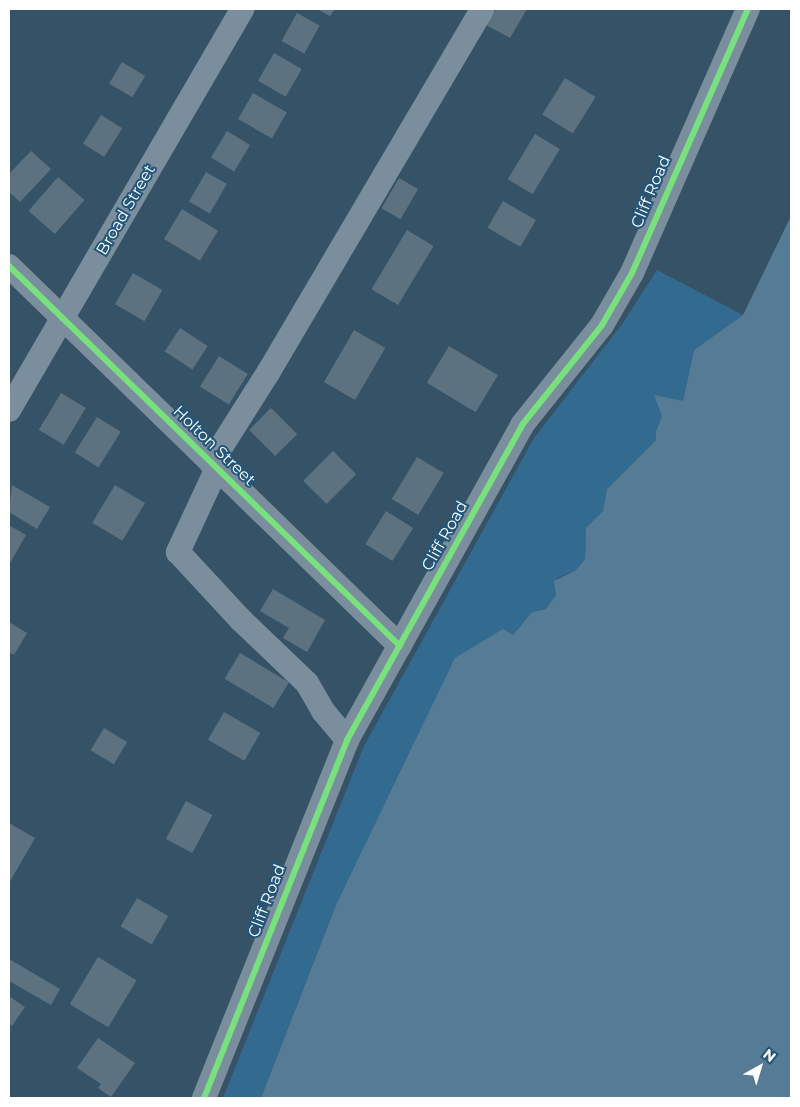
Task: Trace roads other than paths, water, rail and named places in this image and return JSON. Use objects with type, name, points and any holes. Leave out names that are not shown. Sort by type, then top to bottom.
[{"type":"street","name":"Broad Street","points":[[9,410],[242,9]]},
{"type":"street","points":[[347,740],[323,710],[307,683],[241,620],[178,552],[214,465],[482,9]]},
{"type":"street","name":"Cliff Road","points":[[204,1098],[347,740],[522,424],[602,325],[632,273],[748,9]]},
{"type":"street","name":"Holton Street","points":[[9,266],[400,646]]}]
